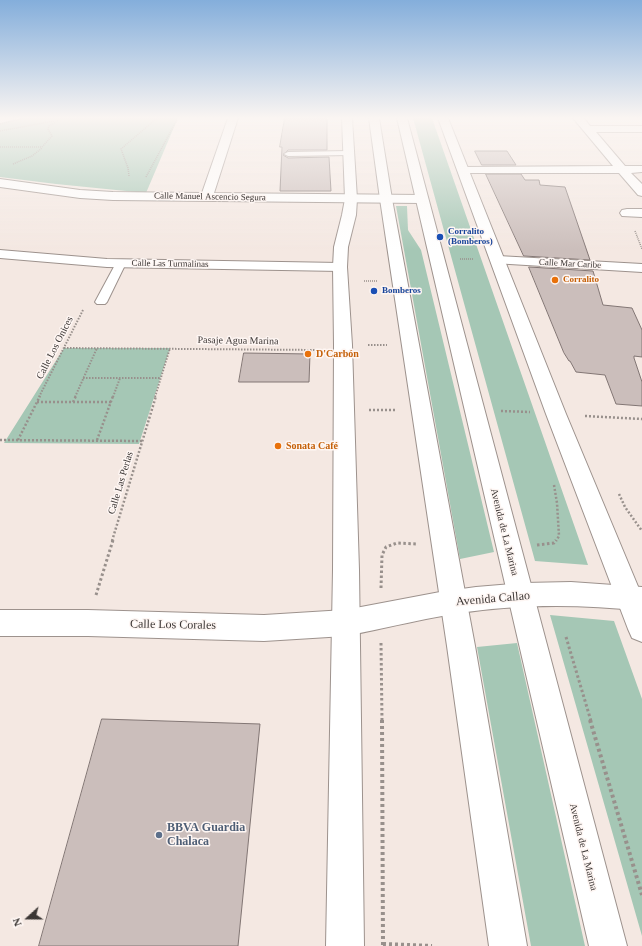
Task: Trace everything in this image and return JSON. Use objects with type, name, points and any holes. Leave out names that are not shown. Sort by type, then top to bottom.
[{"type":"main road","points":[[207,197],[218,162]]},
{"type":"main road","points":[[345,944],[343,345],[340,274],[341,247],[349,215],[348,162]]},
{"type":"main road","points":[[381,162],[454,602],[508,946]]},
{"type":"main road","name":"Avenida de La Marina","points":[[412,162],[608,946]]},
{"type":"main road","points":[[461,162],[556,414],[636,598],[642,628]]},
{"type":"main road","points":[[616,162],[642,192]]},
{"type":"main road","points":[[464,170],[642,169]]},
{"type":"main road","name":"Calle Manuel Ascencio Segura","points":[[0,183],[80,194],[113,196],[421,199]]},
{"type":"main road","points":[[627,213],[642,214]]},
{"type":"main road","name":"Calle Las Turmalinas","points":[[0,254],[121,264],[340,274]]},
{"type":"main road","name":"Calle Mar Caribe","points":[[498,260],[642,268]]},
{"type":"main road","name":"Avenida Callao","points":[[345,623],[454,602],[520,596],[574,594],[636,598]]},
{"type":"main road","name":"Calle Los Corales","points":[[0,623],[88,623],[264,628],[345,623]]},
{"type":"lane","points":[[102,302],[121,264]]},
{"type":"path","points":[[9,166],[18,162]]},
{"type":"path","points":[[113,196],[118,187],[129,177],[130,168],[126,162]]},
{"type":"path","points":[[136,196],[154,162]]},
{"type":"path","points":[[436,258],[498,260]]},
{"type":"path","points":[[340,274],[400,281]]},
{"type":"path","name":"Calle Los Onices","points":[[18,440],[85,305]]},
{"type":"path","name":"Pasaje Agua Marina","points":[[64,348],[327,350],[343,345],[411,345]]},
{"type":"path","points":[[73,402],[97,348]]},
{"type":"path","name":"Calle Las Perlas","points":[[88,623],[170,348]]},
{"type":"path","points":[[83,378],[161,378]]},
{"type":"path","points":[[97,440],[120,378]]},
{"type":"path","points":[[37,402],[111,402]]},
{"type":"path","points":[[594,416],[642,419]]},
{"type":"path","points":[[0,440],[143,441]]},
{"type":"path","points":[[566,637],[642,895]]},
{"type":"path","points":[[345,944],[432,946]]},
{"type":"green space","points":[[0,162],[159,162],[146,193],[0,177]]},
{"type":"green space","points":[[425,162],[447,162],[588,565],[535,561]]},
{"type":"green space","points":[[396,206],[407,206],[408,230],[421,250],[494,552],[460,559]]},
{"type":"green space","points":[[64,348],[170,348],[139,444],[4,443]]},
{"type":"green space","points":[[550,615],[614,621],[642,699],[642,936]]},
{"type":"green space","points":[[517,643],[585,946],[531,946],[477,647]]},
{"type":"building","points":[[281,162],[329,162],[331,191],[280,191]]},
{"type":"building","points":[[481,162],[514,162],[516,165],[482,165]]},
{"type":"building","points":[[486,174],[521,174],[525,180],[539,180],[540,185],[565,187],[590,260],[524,256]]},
{"type":"building","points":[[529,267],[593,271],[603,305],[632,308],[642,330],[642,357],[634,356],[634,358],[642,382],[642,406],[616,404],[605,375],[576,372],[564,353]]},
{"type":"building","points":[[244,353],[310,354],[309,382],[239,382]]},
{"type":"building","name":"BBVA Guardia Chalaca","points":[[102,719],[260,724],[238,946],[39,946]]},
{"type":"place","name":"Corralito (Bomberos)","points":[[440,237]]},
{"type":"place","name":"Corralito","points":[[555,280]]},
{"type":"place","name":"Bomberos","points":[[374,291]]},
{"type":"place","name":"D'Carbón","points":[[308,354]]},
{"type":"place","name":"Sonata Café","points":[[278,446]]},
{"type":"place","name":"BBVA Guardia Chalaca","points":[[159,835]]}]
